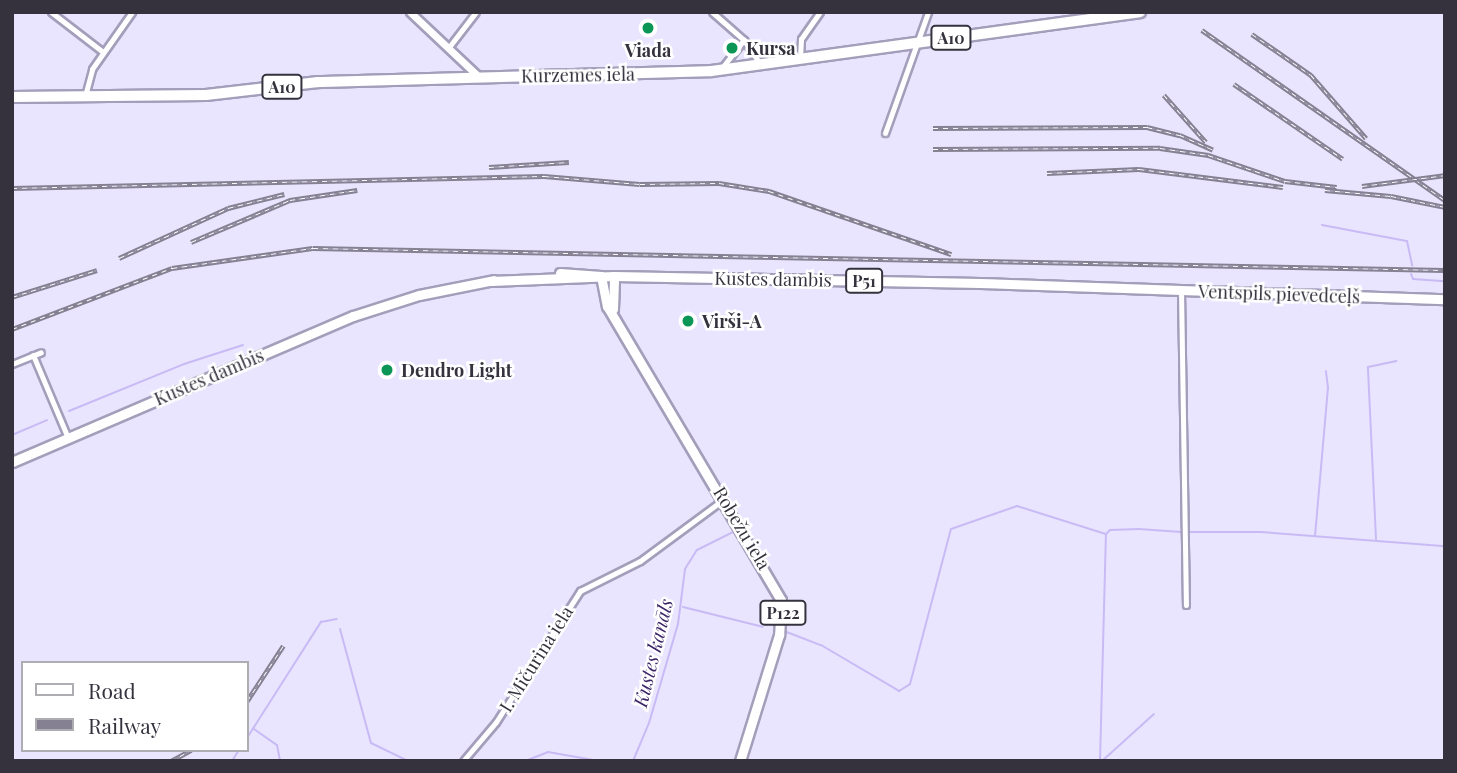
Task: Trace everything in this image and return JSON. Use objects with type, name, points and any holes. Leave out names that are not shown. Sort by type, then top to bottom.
[{"type":"highway","name":"Kurzemes iela","points":[[12,97],[206,95],[317,82],[720,69],[917,43],[1070,17],[1140,12]]},
{"type":"main road","name":"Robežu iela","points":[[601,276],[603,298],[776,586],[783,614],[740,761]]},
{"type":"main road","name":"Kustes dambis","points":[[12,462],[353,316],[419,295],[491,281],[614,276],[1114,288]]},
{"type":"main road","name":"Robežu iela","points":[[614,276],[610,295],[614,314]]},
{"type":"main road","name":"Ventspils pievedceļš","points":[[1114,288],[1445,299]]},
{"type":"street","points":[[51,12],[103,52]]},
{"type":"street","points":[[85,96],[86,79],[132,12]]},
{"type":"street","points":[[410,12],[479,77]]},
{"type":"street","points":[[449,47],[476,12]]},
{"type":"street","points":[[712,12],[744,40],[761,65]]},
{"type":"street","points":[[800,58],[801,39],[820,12]]},
{"type":"street","points":[[885,133],[928,12]]},
{"type":"street","points":[[720,69],[744,40]]},
{"type":"street","points":[[1181,290],[1186,605]]},
{"type":"street","points":[[12,364],[41,352]]},
{"type":"street","points":[[33,355],[68,438]]},
{"type":"street","name":"I. Mičurina iela","points":[[463,761],[496,722],[580,592],[640,561],[724,499]]},
{"type":"waterway","points":[[1322,225],[1407,241],[1412,265]]},
{"type":"waterway","points":[[1411,274],[1413,279],[1445,281]]},
{"type":"waterway","points":[[69,411],[184,364],[243,345]]},
{"type":"waterway","points":[[1376,539],[1368,367],[1396,361]]},
{"type":"waterway","points":[[1315,536],[1328,388],[1326,371]]},
{"type":"waterway","points":[[12,435],[47,420]]},
{"type":"waterway","points":[[784,631],[821,645],[899,691],[910,684],[951,529],[1017,506],[1106,534]]},
{"type":"waterway","points":[[1100,761],[1106,534],[1110,530],[1139,529],[1181,532]]},
{"type":"waterway","name":"Kustes kanāls","points":[[633,761],[649,723],[678,624],[685,569],[697,550],[733,532]]},
{"type":"waterway","points":[[1188,532],[1261,532],[1445,546]]},
{"type":"waterway","points":[[683,607],[763,627]]},
{"type":"waterway","points":[[248,736],[321,622],[337,619]]},
{"type":"waterway","points":[[340,629],[371,743],[408,761]]},
{"type":"waterway","points":[[1102,761],[1154,714]]},
{"type":"waterway","points":[[254,729],[277,745],[280,761]]},
{"type":"waterway","points":[[232,761],[238,752]]},
{"type":"waterway","points":[[525,761],[548,752],[599,761]]},
{"type":"railway","points":[[1202,30],[1445,200]]},
{"type":"railway","points":[[1252,34],[1311,75],[1366,138]]},
{"type":"railway","points":[[1234,84],[1343,159]]},
{"type":"railway","points":[[1164,95],[1206,142]]},
{"type":"railway","points":[[933,128],[1147,127],[1180,135],[1213,150]]},
{"type":"railway","points":[[933,149],[1160,148],[1208,155],[1285,181],[1337,187]]},
{"type":"railway","points":[[489,167],[569,162]]},
{"type":"railway","points":[[1047,173],[1139,169],[1283,187]]},
{"type":"railway","points":[[1362,186],[1445,175]]},
{"type":"railway","points":[[12,188],[544,176],[640,184],[719,183],[769,191],[951,254]]},
{"type":"railway","points":[[191,242],[290,200],[357,190]]},
{"type":"railway","points":[[1325,190],[1391,196],[1445,207]]},
{"type":"railway","points":[[119,258],[228,208],[284,194]]},
{"type":"railway","points":[[12,329],[172,268],[313,248],[1445,270]]},
{"type":"railway","points":[[12,297],[97,270]]},
{"type":"railway","points":[[248,699],[283,646]]},
{"type":"railway","points":[[171,761],[187,752]]},
{"type":"place","name":"Viada","points":[[648,28]]},
{"type":"place","name":"Kursa","points":[[732,48]]},
{"type":"place","name":"Virši-A","points":[[688,321]]},
{"type":"place","name":"Dendro Light","points":[[387,370]]}]
